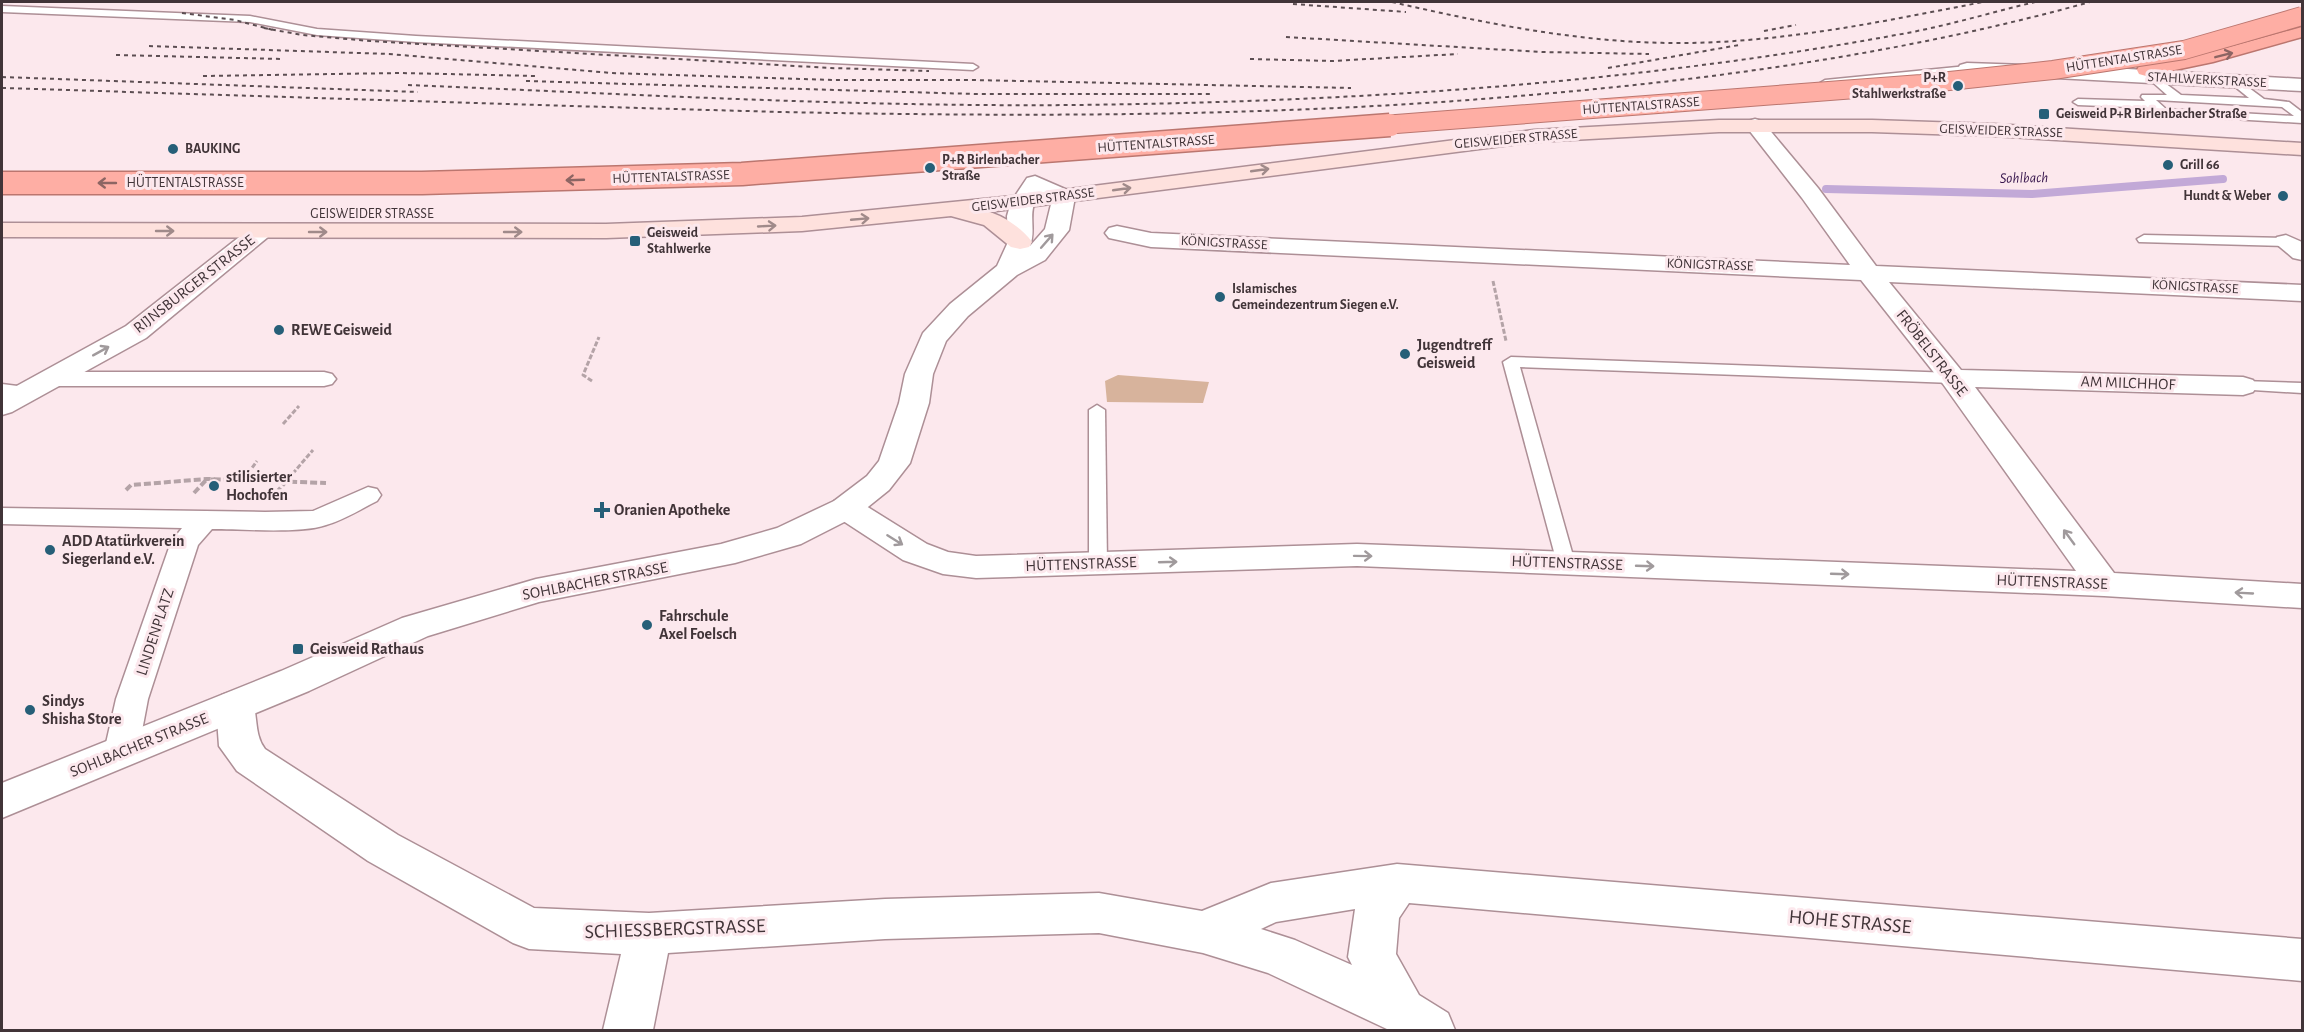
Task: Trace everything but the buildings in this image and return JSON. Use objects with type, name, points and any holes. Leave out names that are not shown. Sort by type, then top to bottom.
[{"type":"highway","name":"HÜTTENTALSTRASSE","points":[[2,183],[534,181],[660,178],[860,167],[2014,75],[2186,50],[2302,16]]},
{"type":"highway","name":"HÜTTENTALSTRASSE","points":[[2,199],[534,196],[834,183],[1953,94],[2090,78],[2176,65],[2252,48],[2302,32]]},
{"type":"main road","name":"GEISWEIDER STRASSE","points":[[2,230],[606,231],[1029,192],[1522,124],[1653,115],[1872,112],[2049,119],[2302,135]]},
{"type":"main road","name":"GEISWEIDER STRASSE","points":[[2,213],[607,213],[738,218],[948,210],[1029,192],[1064,196],[1534,136],[1755,125],[1993,130],[2302,149]]},
{"type":"main road","points":[[948,210],[992,220],[1014,256]]},
{"type":"street","name":"STAHLWERKSTRASSE","points":[[1967,69],[2302,85]]},
{"type":"street","name":"FRÖBELSTRASSE","points":[[1755,125],[1953,378],[2104,584]]},
{"type":"street","points":[[1014,256],[1019,216],[1029,192]]},
{"type":"street","name":"SOHLBACHER STRASSE","points":[[2,801],[236,705],[415,627],[536,591],[723,555],[789,536],[846,508],[878,483],[894,463],[914,403],[920,374],[933,339],[1014,256],[1036,255],[1057,230],[1064,196]]},
{"type":"street","name":"RIJNSBURGER STRASSE","points":[[19,392],[136,332],[260,232]]},
{"type":"street","name":"KÖNIGSTRASSE","points":[[1117,233],[1150,240],[2302,293]]},
{"type":"street","name":"AM MILCHHOF","points":[[1953,378],[2243,386]]},
{"type":"street","points":[[19,392],[324,379]]},
{"type":"street","points":[[2,516],[205,520],[318,519],[368,495]]},
{"type":"street","name":"HÜTTENSTRASSE","points":[[846,508],[915,552],[943,563],[976,567],[1357,555],[2104,584],[2302,596]]},
{"type":"street","name":"LINDENPLATZ","points":[[121,752],[132,699],[184,542],[205,520]]},
{"type":"street","name":"SCHIESSBERGSTRASSE","points":[[236,705],[239,746],[251,760],[383,848],[529,928],[569,932],[650,934],[885,919],[1098,913],[1203,932],[1278,954],[1416,1021]]},
{"type":"street","points":[[1203,932],[1271,903],[1397,883]]},
{"type":"street","name":"SCHIESSBERGSTRASSE","points":[[1397,883],[1376,914],[1372,957],[1416,1021]]},
{"type":"street","name":"HOHE STRASSE","points":[[1397,883],[2302,960]]},
{"type":"street","points":[[628,1030],[650,934]]},
{"type":"lane","points":[[2,9],[250,19],[317,32],[428,40],[973,67]]},
{"type":"lane","points":[[1124,140],[1687,95],[1967,69]]},
{"type":"lane","points":[[2153,77],[2178,98]]},
{"type":"lane","points":[[2233,81],[2261,102]]},
{"type":"lane","points":[[2146,97],[2285,104],[2302,118],[2163,112],[2146,97]]},
{"type":"lane","points":[[2078,102],[2156,105]]},
{"type":"lane","points":[[2144,239],[2294,248]]},
{"type":"lane","points":[[1566,563],[1511,362],[1953,378]]},
{"type":"lane","name":"AM MILCHHOF","points":[[2243,386],[2302,388]]},
{"type":"lane","points":[[1097,410],[1098,564]]},
{"type":"path","points":[[1487,255],[1511,362]]},
{"type":"path","points":[[592,381],[583,375],[599,337]]},
{"type":"path","points":[[283,424],[299,406]]},
{"type":"path","points":[[273,496],[313,450]]},
{"type":"path","points":[[243,480],[257,461]]},
{"type":"path","points":[[131,485],[207,479],[335,483]]},
{"type":"shaded area","points":[[1118,375],[1209,382],[1203,403],[1107,402],[1105,381]]},
{"type":"waterway","name":"Sohlbach","points":[[1826,189],[2032,194],[2223,179]]},
{"type":"railway","points":[[1392,2],[1537,31],[1611,40],[1685,43],[1798,35],[1983,2]]},
{"type":"railway","points":[[408,85],[907,104],[1073,105],[1282,100],[1492,87],[1700,65],[1804,51],[1923,30],[2035,2]]},
{"type":"railway","points":[[2,88],[875,114],[1156,114],[1343,108],[1601,89],[1742,72],[1882,50],[2021,20],[2090,2]]},
{"type":"railway","points":[[1293,4],[1406,12]]},
{"type":"railway","points":[[182,13],[235,20],[269,29]]},
{"type":"railway","points":[[1764,31],[1796,25]]},
{"type":"railway","points":[[264,28],[269,29]]},
{"type":"railway","points":[[269,29],[302,35],[370,41],[830,68],[929,71]]},
{"type":"railway","points":[[269,29],[273,30]]},
{"type":"railway","points":[[1286,37],[1542,52],[1649,54]]},
{"type":"railway","points":[[1608,68],[1739,45]]},
{"type":"railway","points":[[149,46],[389,54],[612,73],[833,80],[974,80],[1351,88]]},
{"type":"railway","points":[[1250,59],[1332,61],[1458,54]]},
{"type":"railway","points":[[116,55],[282,59]]},
{"type":"railway","points":[[203,76],[400,73],[536,76]]},
{"type":"railway","points":[[2,77],[418,92]]},
{"type":"railway","points":[[526,81],[975,94],[1210,94]]},
{"type":"place","name":"P+R Stahlwerkstraße","points":[[1958,86]]},
{"type":"place","name":"Geisweid P+R Birlenbacher Straße","points":[[2044,114]]},
{"type":"place","name":"BAUKING","points":[[173,149]]},
{"type":"place","name":"Grill 66","points":[[2168,165]]},
{"type":"place","name":"P+R Birlenbacher Straße","points":[[930,168]]},
{"type":"place","name":"Hundt & Weber","points":[[2283,196]]},
{"type":"place","name":"Geisweid Stahlwerke","points":[[635,241]]},
{"type":"place","name":"Islamisches Gemeindezentrum Siegen e.V.","points":[[1220,297]]},
{"type":"place","name":"REWE Geisweid","points":[[279,330]]},
{"type":"place","name":"Jugendtreff Geisweid","points":[[1405,354]]},
{"type":"place","name":"stilisierter Hochofen","points":[[214,486]]},
{"type":"place","name":"Oranien Apotheke","points":[[602,510]]},
{"type":"place","name":"ADD Atatürkverein Siegerland e.V.","points":[[50,550]]},
{"type":"place","name":"Fahrschule Axel Foelsch","points":[[647,625]]},
{"type":"place","name":"Geisweid Rathaus","points":[[298,649]]},
{"type":"place","name":"Sindys Shisha Store","points":[[30,710]]}]
